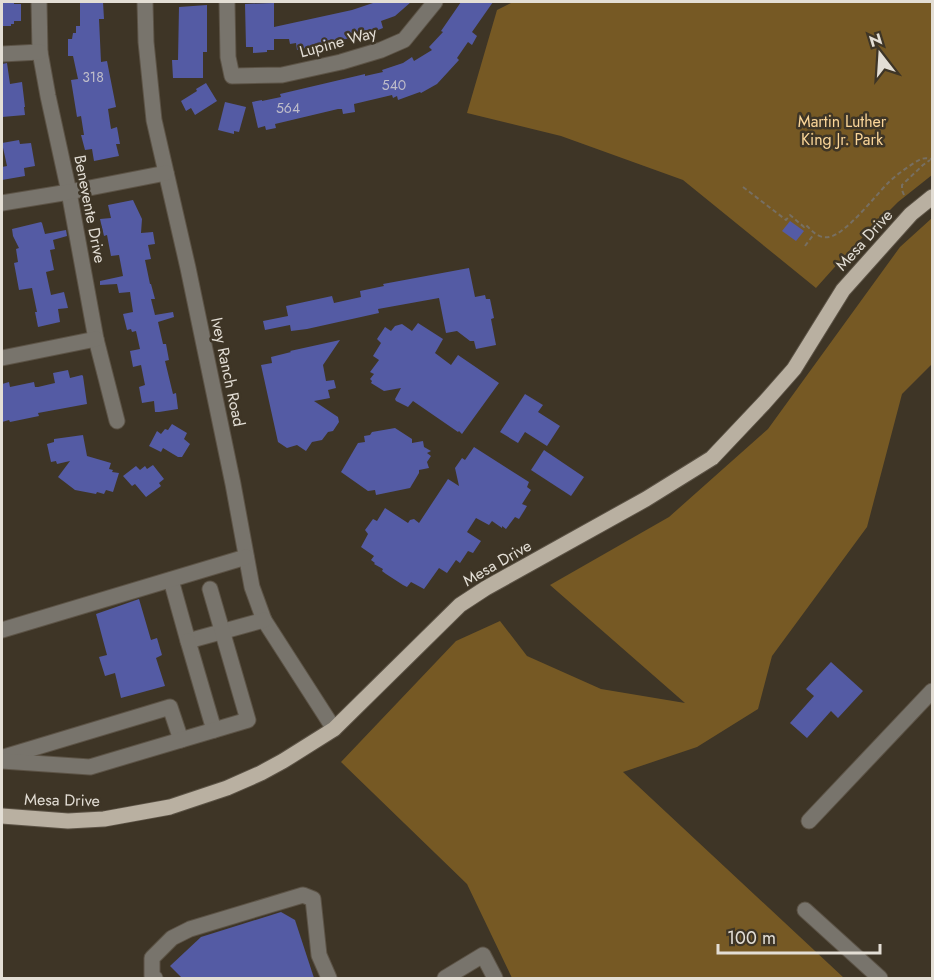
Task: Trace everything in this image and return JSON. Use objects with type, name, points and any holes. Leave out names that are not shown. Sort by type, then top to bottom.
[{"type":"main road","name":"Mesa Drive","points":[[2,816],[68,821],[104,819],[170,807],[227,789],[261,773],[334,729],[460,606],[486,588],[646,499],[712,458],[794,369],[843,291],[911,214],[933,197]]},
{"type":"street","name":"Benevente Drive","points":[[39,2],[40,52],[48,96],[69,192],[96,339],[117,421]]},
{"type":"street","name":"Ivey Ranch Road","points":[[145,2],[146,42],[154,120],[188,268],[252,587],[264,620],[334,729]]},
{"type":"street","name":"Lupine Way","points":[[227,2],[228,57],[232,76],[282,75],[341,62],[381,50],[404,40],[435,2]]},
{"type":"street","points":[[2,54],[40,52]]},
{"type":"street","points":[[2,203],[166,173]]},
{"type":"street","points":[[2,358],[96,339]]},
{"type":"street","points":[[2,630],[246,557]]},
{"type":"street","points":[[171,580],[214,730]]},
{"type":"street","points":[[2,759],[90,767],[248,720],[210,589]]},
{"type":"street","points":[[188,641],[264,620]]},
{"type":"street","points":[[810,821],[933,691]]},
{"type":"street","points":[[2,759],[170,707],[182,740]]},
{"type":"street","points":[[154,978],[152,958],[172,938],[190,929],[303,895],[313,899],[319,955],[329,978]]},
{"type":"street","points":[[805,910],[880,978]]},
{"type":"street","points":[[445,978],[483,955],[495,978]]},
{"type":"path","points":[[904,195],[902,185],[932,158]]},
{"type":"path","points":[[743,187],[786,220],[790,215],[818,236],[828,238],[850,224],[905,168],[921,159],[932,158]]},
{"type":"path","points":[[805,246],[815,234]]},
{"type":"green space","name":"Martin Luther King Jr. Park","points":[[513,2],[932,2],[932,175],[898,202],[816,288],[683,180],[561,136],[467,113],[497,10]]},
{"type":"green space","points":[[932,218],[932,364],[902,394],[867,527],[772,656],[758,709],[697,747],[623,772],[844,978],[512,978],[467,884],[341,762],[456,641],[500,621],[527,656],[601,689],[685,703],[550,585],[669,517],[768,429],[900,247]]},
{"type":"building","points":[[2,2],[21,4],[21,21],[14,21],[11,26],[2,26]]},
{"type":"building","points":[[80,2],[103,2],[104,19],[99,19],[101,62],[107,61],[116,107],[108,109],[111,129],[117,127],[120,144],[116,144],[119,156],[94,161],[92,149],[85,150],[81,135],[84,135],[81,116],[77,117],[71,80],[78,79],[73,56],[68,56],[68,39],[72,39],[73,33],[76,33],[76,26],[80,26]]},
{"type":"building","points":[[376,2],[411,2],[395,16],[381,21],[383,28],[368,34],[297,50],[296,43],[290,44],[289,39],[274,39],[274,50],[267,50],[267,52],[253,53],[253,47],[246,47],[245,4],[274,3],[274,27],[352,10]]},
{"type":"building","points":[[461,2],[493,2],[472,32],[477,36],[472,45],[468,42],[457,58],[459,60],[437,84],[421,93],[398,100],[397,96],[393,98],[392,95],[354,104],[355,112],[343,114],[342,109],[338,109],[275,124],[276,128],[266,130],[265,126],[258,128],[252,102],[281,97],[280,94],[365,74],[365,76],[383,72],[382,70],[403,63],[412,57],[414,61],[432,50],[429,47],[443,32],[441,31]]},
{"type":"building","points":[[207,5],[207,52],[203,52],[203,78],[173,78],[172,60],[178,60],[179,7]]},
{"type":"building","points":[[7,63],[10,84],[22,82],[25,115],[2,117],[2,64]]},
{"type":"building","points":[[206,83],[217,101],[195,115],[191,108],[186,111],[181,101]]},
{"type":"building","points":[[225,102],[246,107],[239,132],[234,131],[234,134],[218,130]]},
{"type":"building","points":[[19,140],[20,144],[31,143],[35,166],[24,168],[25,176],[2,180],[2,167],[7,166],[2,143]]},
{"type":"building","points":[[133,200],[142,219],[141,233],[153,232],[155,244],[148,245],[151,259],[145,260],[155,299],[151,299],[155,315],[173,312],[174,317],[158,322],[163,344],[166,344],[169,360],[165,361],[173,394],[176,393],[178,409],[155,412],[154,401],[142,403],[139,387],[145,385],[141,365],[133,367],[130,351],[140,349],[136,331],[127,330],[123,314],[133,312],[130,292],[119,293],[117,284],[100,285],[100,281],[123,276],[119,255],[111,256],[107,235],[104,236],[100,219],[111,218],[108,205]]},
{"type":"building","points":[[790,221],[804,231],[796,241],[782,231]]},
{"type":"building","points":[[41,222],[45,234],[66,230],[67,236],[53,240],[55,249],[50,250],[54,270],[46,272],[51,295],[64,292],[68,308],[58,309],[60,322],[38,327],[32,288],[19,290],[14,263],[18,262],[16,249],[19,248],[12,229]]},
{"type":"building","points":[[469,268],[475,297],[485,295],[486,299],[490,299],[496,345],[476,349],[474,341],[470,341],[457,331],[446,333],[439,298],[378,309],[379,313],[307,329],[291,331],[290,325],[265,330],[263,321],[288,316],[286,306],[332,296],[334,303],[361,297],[360,291],[384,286],[383,284]]},
{"type":"building","points":[[418,323],[443,339],[435,353],[451,365],[458,355],[499,383],[462,434],[413,401],[408,407],[396,401],[401,388],[384,391],[371,383],[370,379],[374,374],[370,372],[379,360],[373,356],[381,343],[377,339],[385,327],[391,331],[395,326],[402,324],[412,331]]},
{"type":"building","points":[[340,340],[323,365],[326,381],[334,380],[336,388],[328,390],[330,398],[314,401],[338,417],[339,422],[333,431],[328,432],[322,440],[312,442],[306,451],[297,445],[287,448],[278,442],[261,365],[272,363],[271,357]]},
{"type":"building","points":[[68,370],[70,378],[83,376],[87,404],[2,422],[2,384],[9,382],[10,387],[34,382],[35,387],[38,387],[55,383],[53,373]]},
{"type":"building","points":[[525,394],[543,405],[538,412],[560,426],[547,446],[525,432],[518,443],[500,432]]},
{"type":"building","points":[[172,424],[187,433],[184,439],[190,444],[182,457],[163,448],[161,452],[149,446],[157,431],[161,434]]},
{"type":"building","points":[[395,428],[412,439],[412,443],[423,441],[424,447],[431,451],[427,453],[431,456],[427,462],[429,468],[419,470],[410,488],[376,495],[375,490],[368,491],[341,472],[358,443],[365,442],[364,436],[372,432]]},
{"type":"building","points":[[83,435],[87,456],[111,463],[109,469],[119,473],[113,492],[106,490],[104,494],[97,492],[96,494],[75,490],[58,477],[70,461],[57,464],[56,461],[51,462],[47,444],[54,442],[54,439]]},
{"type":"building","points":[[474,447],[529,482],[527,487],[531,490],[522,504],[527,506],[519,519],[515,517],[506,529],[492,521],[489,525],[476,518],[467,532],[481,541],[473,553],[468,551],[460,563],[456,560],[447,573],[439,568],[424,589],[411,582],[407,587],[382,571],[383,569],[371,560],[374,556],[361,547],[368,534],[365,530],[373,519],[377,521],[385,508],[408,523],[414,519],[419,523],[448,479],[459,486],[455,468],[462,458],[465,460]]},
{"type":"building","points":[[544,450],[584,477],[571,496],[531,470]]},
{"type":"building","points":[[153,465],[164,479],[159,483],[161,486],[146,497],[135,484],[132,486],[123,476],[136,466],[140,470],[145,466],[147,469]]},
{"type":"building","points":[[139,599],[151,640],[157,638],[162,655],[156,658],[165,686],[121,698],[115,673],[105,676],[99,657],[107,655],[96,614]]},
{"type":"building","points":[[831,662],[863,691],[838,718],[831,711],[807,738],[790,723],[814,696],[806,689]]},
{"type":"building","points":[[281,912],[295,920],[314,978],[182,978],[170,966],[201,937]]}]
